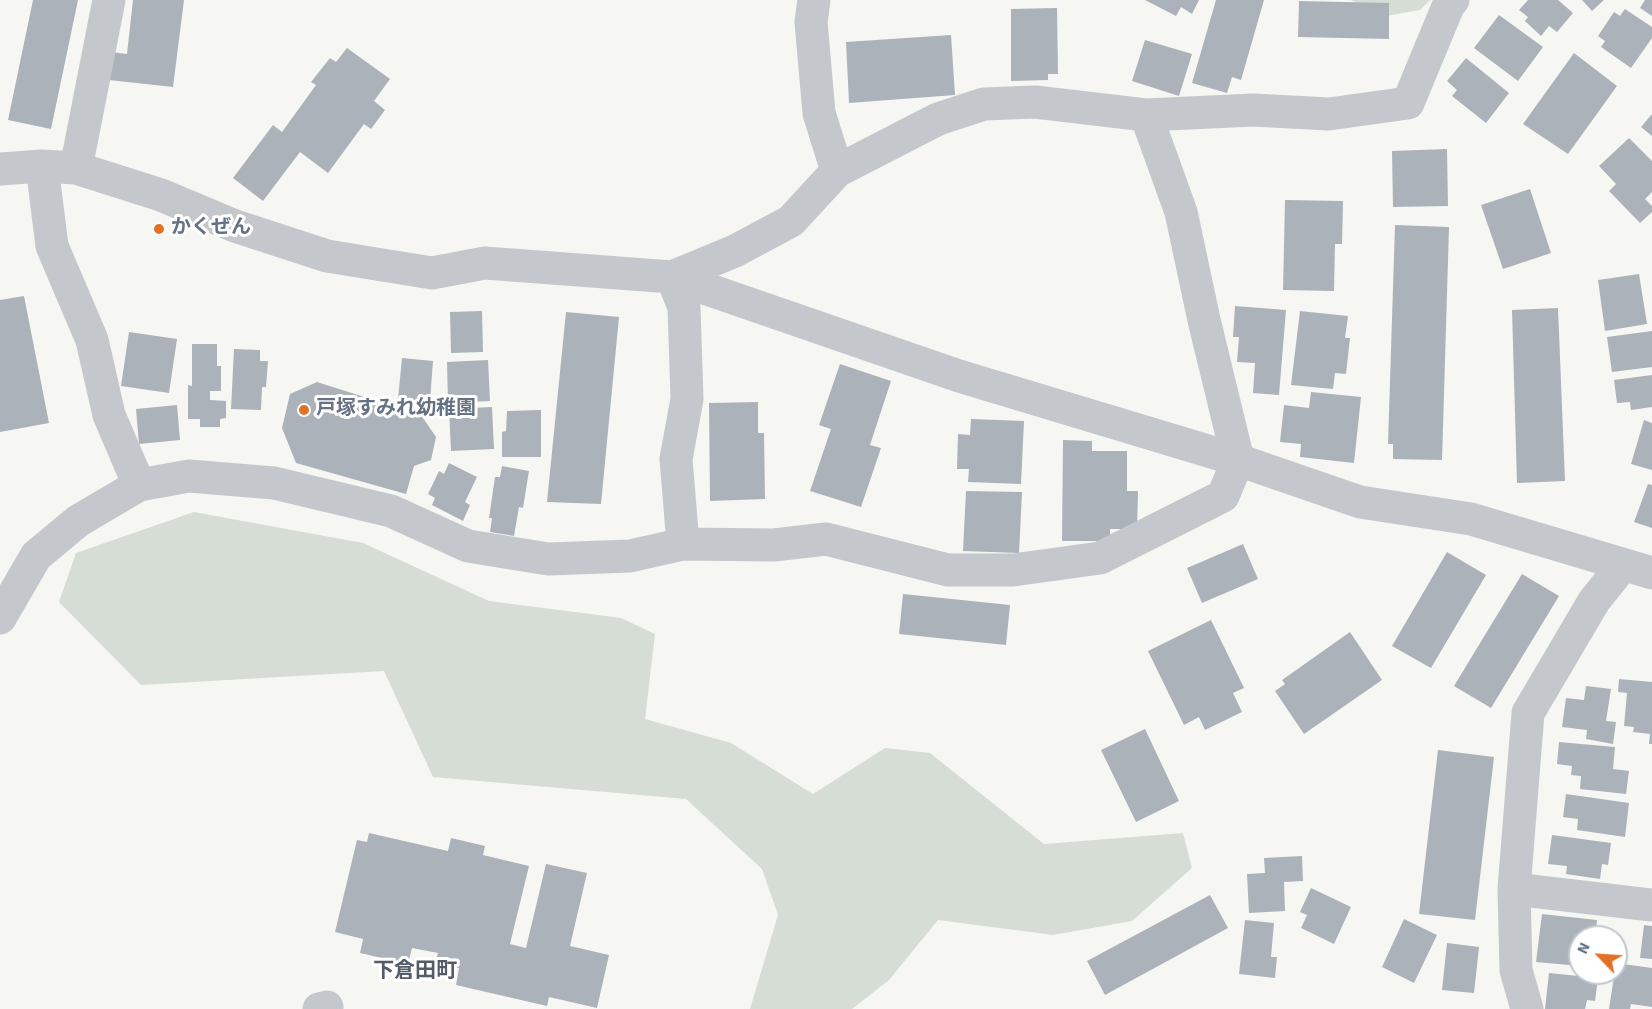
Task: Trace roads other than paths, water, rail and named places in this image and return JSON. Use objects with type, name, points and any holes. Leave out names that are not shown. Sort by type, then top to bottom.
[{"type":"street","points":[[76,168],[109,0]]},
{"type":"street","points":[[814,0],[811,22],[819,114],[837,171]]},
{"type":"street","points":[[672,277],[735,251],[791,222],[837,171],[938,119],[984,104],[1035,102],[1146,115],[1253,110],[1329,114],[1408,103],[1449,4],[1453,0]]},
{"type":"street","points":[[0,618],[36,556],[78,521],[139,485],[189,476],[274,483],[391,511],[468,546],[548,559],[630,556],[683,544],[774,545],[826,539],[948,570],[1013,570],[1100,558],[1223,496],[1238,460],[1181,212],[1146,115]]},
{"type":"street","points":[[42,166],[52,246],[92,340],[109,415],[139,485]]},
{"type":"street","points":[[0,169],[42,166],[76,168],[161,195],[236,226],[327,256],[432,273],[485,263],[672,277],[959,376],[1238,460],[1360,502],[1471,519],[1637,569]]},
{"type":"street","points":[[672,277],[684,308],[687,399],[676,459],[683,544]]},
{"type":"street","points":[[1527,1009],[1516,970],[1514,889],[1528,713],[1594,601],[1637,569]]},
{"type":"street","points":[[1514,889],[1652,905]]},
{"type":"place","name":"かくぜん","points":[[159,229]]},
{"type":"place","name":"戸塚すみれ幼稚園","points":[[304,410]]},
{"type":"district","name":"下倉田町","points":[[415,972]]}]
